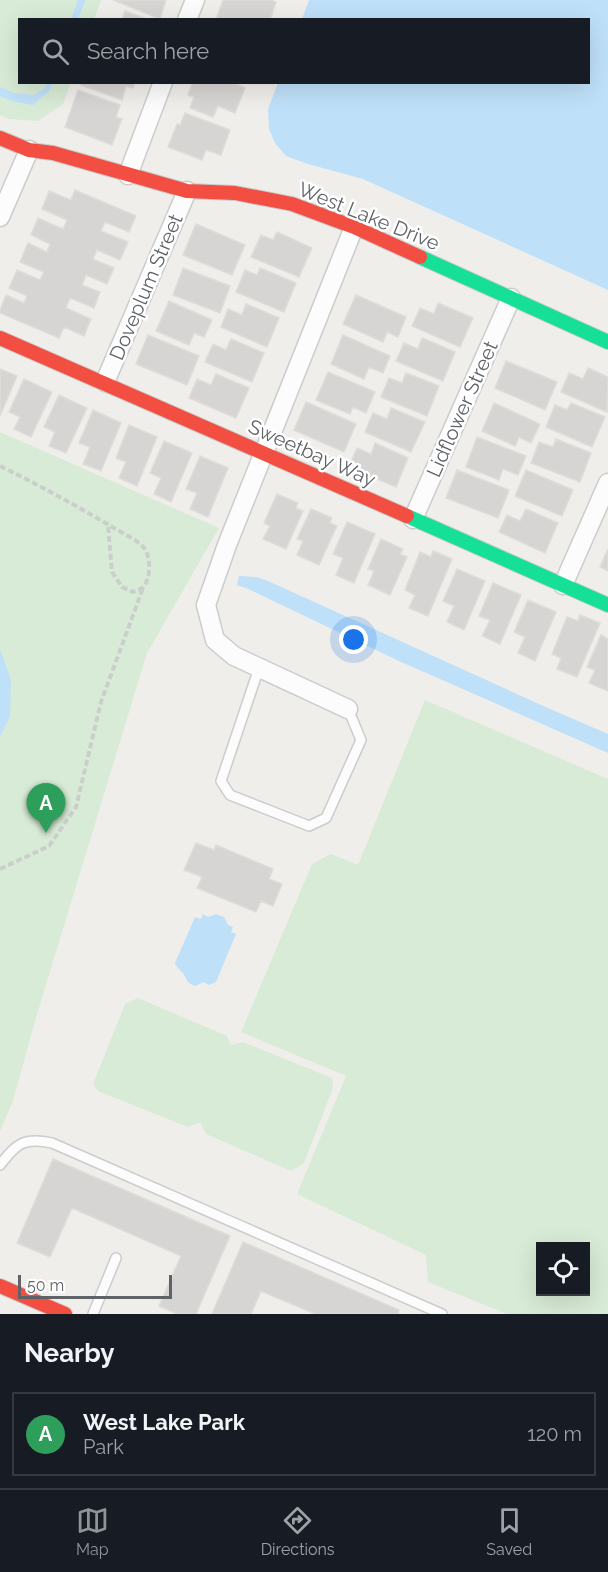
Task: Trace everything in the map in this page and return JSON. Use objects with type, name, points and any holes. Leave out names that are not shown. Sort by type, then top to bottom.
[{"type":"street","points":[[188,18],[195,0]]},
{"type":"street","points":[[128,175],[162,84]]},
{"type":"street","name":"West Lake Drive","points":[[0,138],[29,150],[53,153],[187,191],[235,193],[292,204],[354,227],[608,342]]},
{"type":"street","points":[[0,217],[29,150]]},
{"type":"street","name":"Doveplum Street","points":[[105,382],[187,191]]},
{"type":"street","points":[[348,709],[234,656],[215,640],[207,605],[227,544],[354,227]]},
{"type":"street","name":"Lidflower Street","points":[[413,519],[511,298]]},
{"type":"street","name":"Sweetbay Way","points":[[0,338],[105,382],[608,605]]},
{"type":"street","points":[[563,585],[608,483]]},
{"type":"street","points":[[0,1286],[65,1314]]},
{"type":"lane","points":[[259,668],[221,781],[230,795],[309,826],[326,819],[361,740],[348,709]]},
{"type":"lane","points":[[0,1165],[10,1152],[25,1142],[36,1140],[52,1143],[442,1314]]},
{"type":"lane","points":[[93,1314],[116,1258]]},
{"type":"path","points":[[0,466],[136,542],[145,550],[149,562],[149,575],[142,588],[101,702],[76,807],[49,846],[0,869]]},
{"type":"path","points":[[108,525],[112,573],[122,586],[133,592],[142,588]]},
{"type":"green space","points":[[0,0],[80,0],[73,18],[18,18],[18,84],[50,84],[49,91],[52,84],[71,84],[63,104],[38,121],[9,119],[0,115]]},
{"type":"green space","points":[[86,0],[101,0],[94,18],[79,18]]},
{"type":"green space","points":[[0,432],[219,528],[147,653],[35,1021],[13,1101],[0,1131]]},
{"type":"green space","points":[[425,700],[608,779],[608,1314],[507,1314],[428,1282],[426,1255],[297,1194],[346,1076],[241,1032],[312,864],[331,854],[358,865]]},
{"type":"green space","points":[[138,998],[227,1036],[231,1045],[243,1042],[332,1078],[333,1088],[304,1163],[291,1171],[206,1134],[200,1122],[188,1127],[98,1091],[93,1084],[125,1004]]},
{"type":"water","points":[[78,0],[86,0],[78,18],[71,18]]},
{"type":"water","points":[[309,0],[608,0],[608,290],[363,179],[286,156],[275,143],[269,129],[268,109],[278,84],[590,84],[590,18],[302,18]]},
{"type":"water","points":[[47,84],[52,84],[49,91],[33,105],[0,96],[0,87],[14,93],[34,95],[45,88]]},
{"type":"water","points":[[239,576],[256,577],[268,581],[608,734],[608,753],[399,661],[237,585]]},
{"type":"water","points":[[0,649],[11,680],[10,716],[0,737]]},
{"type":"water","points":[[203,914],[208,917],[216,914],[224,917],[228,925],[233,927],[231,932],[236,934],[216,982],[209,985],[204,982],[195,986],[188,982],[175,963],[195,917],[201,919]]},
{"type":"building","points":[[113,0],[166,0],[160,18]]},
{"type":"building","points":[[223,0],[276,2],[271,18],[217,18]]},
{"type":"building","points":[[125,11],[144,18],[123,18]]},
{"type":"building","points":[[134,84],[133,88],[126,86],[122,100],[81,85]]},
{"type":"building","points":[[192,84],[236,84],[245,88],[235,113],[218,106],[213,117],[190,108],[194,97],[188,95]]},
{"type":"building","points":[[78,90],[120,105],[116,117],[122,119],[112,145],[65,127]]},
{"type":"building","points":[[185,113],[230,130],[221,155],[206,150],[202,160],[168,147],[177,124],[180,125]]},
{"type":"building","points":[[75,190],[136,216],[129,232],[105,222],[101,231],[128,242],[120,260],[97,250],[93,259],[114,268],[107,284],[86,275],[82,285],[100,292],[94,308],[70,298],[66,308],[91,319],[84,336],[64,327],[59,338],[0,313],[0,310],[6,295],[24,303],[27,296],[9,288],[17,270],[40,280],[44,272],[20,262],[28,243],[47,252],[50,244],[31,235],[38,218],[63,229],[67,220],[42,209],[49,191],[71,200]]},
{"type":"building","points":[[196,224],[245,245],[232,275],[183,255]]},
{"type":"building","points":[[277,232],[312,248],[299,277],[251,257],[261,235],[273,240]]},
{"type":"building","points":[[183,268],[230,286],[220,313],[173,295]]},
{"type":"building","points":[[260,268],[296,283],[284,312],[236,292],[245,270],[257,275]]},
{"type":"building","points":[[356,295],[406,317],[398,337],[387,332],[383,342],[343,324]]},
{"type":"building","points":[[169,301],[212,320],[204,337],[194,333],[189,345],[156,331]]},
{"type":"building","points":[[438,303],[473,318],[460,347],[412,326],[420,308],[434,314]]},
{"type":"building","points":[[246,304],[279,318],[267,347],[221,327],[228,309],[242,315]]},
{"type":"building","points":[[148,335],[199,356],[187,385],[136,364]]},
{"type":"building","points":[[343,335],[390,356],[383,373],[369,367],[364,379],[331,364]]},
{"type":"building","points":[[422,338],[455,352],[443,381],[396,361],[404,343],[418,349]]},
{"type":"building","points":[[231,339],[264,353],[252,382],[205,362],[213,344],[226,350]]},
{"type":"building","points":[[506,361],[557,382],[545,410],[495,388]]},
{"type":"building","points":[[588,368],[608,377],[607,412],[561,392],[569,373],[583,379]]},
{"type":"building","points":[[0,369],[17,376],[0,416]]},
{"type":"building","points":[[328,372],[375,392],[366,413],[353,407],[350,414],[316,400]]},
{"type":"building","points":[[406,373],[439,386],[427,416],[381,397],[389,378],[402,383]]},
{"type":"building","points":[[216,374],[249,388],[236,418],[189,398],[197,379],[211,385]]},
{"type":"building","points":[[24,379],[52,392],[31,437],[14,429],[20,417],[9,412]]},
{"type":"building","points":[[59,395],[87,408],[66,453],[49,446],[55,432],[44,427]]},
{"type":"building","points":[[306,402],[356,424],[344,452],[294,430]]},
{"type":"building","points":[[494,403],[540,424],[531,443],[519,437],[515,446],[482,431]]},
{"type":"building","points":[[571,403],[605,417],[592,447],[546,427],[555,405],[567,410]]},
{"type":"building","points":[[391,408],[425,422],[411,452],[365,432],[373,413],[387,419]]},
{"type":"building","points":[[93,410],[121,423],[101,471],[83,464],[90,447],[79,443]]},
{"type":"building","points":[[129,425],[157,437],[137,486],[119,478],[126,462],[116,458]]},
{"type":"building","points":[[477,437],[526,456],[518,475],[503,469],[499,480],[466,467]]},
{"type":"building","points":[[556,439],[591,453],[580,482],[531,463],[539,442],[553,447]]},
{"type":"building","points":[[164,441],[192,453],[171,502],[154,494],[161,478],[150,473]]},
{"type":"building","points":[[375,443],[408,458],[396,487],[349,467],[357,448],[371,454]]},
{"type":"building","points":[[200,456],[228,468],[208,517],[190,509],[197,493],[186,489]]},
{"type":"building","points":[[457,470],[509,490],[498,518],[446,498]]},
{"type":"building","points":[[526,470],[573,490],[562,516],[515,496]]},
{"type":"building","points":[[277,494],[298,503],[296,508],[303,511],[286,549],[263,539],[270,526],[264,523]]},
{"type":"building","points":[[311,509],[332,518],[330,523],[337,526],[319,565],[297,555],[303,541],[297,539]]},
{"type":"building","points":[[526,509],[558,523],[545,553],[499,532],[507,515],[520,521]]},
{"type":"building","points":[[347,522],[375,534],[354,583],[336,575],[343,558],[333,554]]},
{"type":"building","points":[[381,539],[403,549],[400,554],[407,557],[390,595],[368,585],[374,571],[368,569]]},
{"type":"building","points":[[608,549],[608,571],[600,567]]},
{"type":"building","points":[[433,551],[452,559],[428,616],[409,608],[415,595],[405,590],[420,552],[431,557]]},
{"type":"building","points":[[457,569],[485,581],[464,630],[447,622],[454,606],[443,601]]},
{"type":"building","points":[[493,583],[521,595],[500,644],[482,636],[490,620],[479,616]]},
{"type":"building","points":[[528,600],[556,612],[535,661],[518,653],[525,637],[514,632]]},
{"type":"building","points":[[580,615],[600,623],[577,677],[557,669],[561,658],[552,654],[567,617],[578,621]]},
{"type":"building","points":[[601,635],[608,639],[608,691],[589,683],[595,670],[587,667]]},
{"type":"building","points":[[196,843],[214,850],[216,845],[273,869],[269,879],[282,884],[273,906],[261,901],[256,912],[197,888],[202,877],[184,870]]},
{"type":"building","points":[[53,1159],[230,1236],[196,1314],[177,1314],[159,1306],[181,1256],[72,1208],[50,1257],[17,1243]]},
{"type":"building","points":[[243,1242],[399,1310],[398,1314],[315,1314],[261,1291],[251,1314],[212,1314]]},
{"type":"traffic: fast","points":[[420,257],[608,342]]},
{"type":"traffic: fast","points":[[407,516],[608,605]]},
{"type":"traffic: jam","points":[[0,138],[29,150],[53,153],[187,191],[235,193],[292,204],[354,227],[420,257]]},
{"type":"traffic: jam","points":[[0,338],[407,516]]},
{"type":"traffic: jam","points":[[0,1286],[65,1314]]},
{"type":"place","name":"West Lake Park","points":[[46,833]]}]
